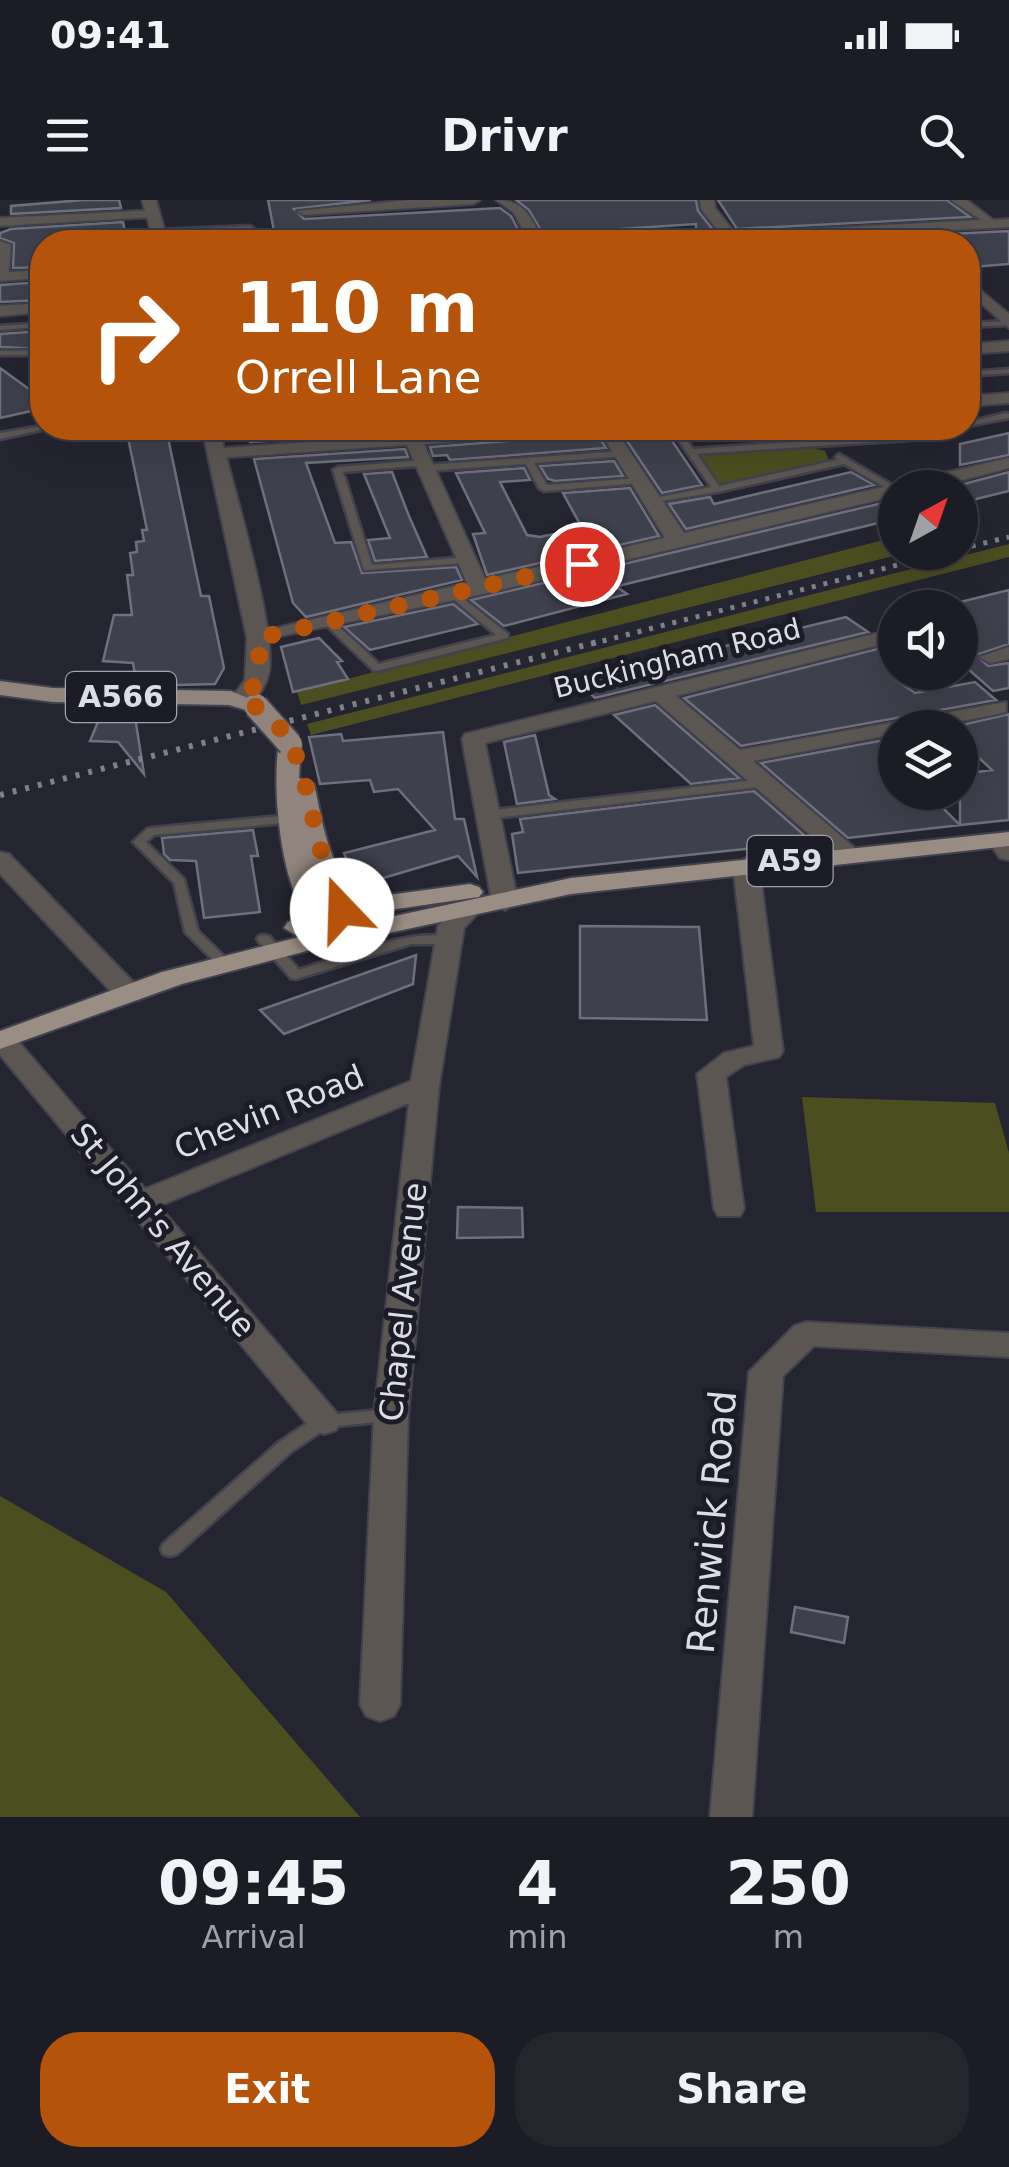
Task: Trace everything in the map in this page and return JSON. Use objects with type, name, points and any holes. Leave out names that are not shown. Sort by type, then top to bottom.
[{"type":"highway","name":"A59","points":[[1,1041],[282,941],[376,916],[571,886],[848,854],[1006,844]]},
{"type":"highway","name":"A59","points":[[330,911],[376,916],[468,910],[503,895]]},
{"type":"main road","name":"A566","points":[[4,691],[249,703]]},
{"type":"main road","points":[[249,703],[290,744],[327,871],[330,911]]},
{"type":"main road","points":[[290,744],[285,770],[292,819],[330,911]]},
{"type":"main road","points":[[282,941],[330,911]]},
{"type":"street","points":[[304,210],[473,200]]},
{"type":"street","points":[[503,200],[520,210],[530,230]]},
{"type":"street","points":[[707,200],[708,209],[725,230]]},
{"type":"street","points":[[958,200],[987,218]]},
{"type":"street","points":[[0,222],[151,206]]},
{"type":"street","points":[[871,230],[1009,223]]},
{"type":"street","points":[[0,245],[4,245],[0,277],[30,275]]},
{"type":"street","points":[[980,296],[1009,323]]},
{"type":"street","points":[[980,304],[988,304]]},
{"type":"street","points":[[0,310],[30,309]]},
{"type":"street","points":[[980,348],[1009,346]]},
{"type":"street","points":[[980,400],[1009,398]]},
{"type":"street","points":[[213,440],[258,638],[259,674],[249,703]]},
{"type":"street","points":[[216,452],[291,440]]},
{"type":"street","points":[[413,440],[466,560],[483,588]]},
{"type":"street","points":[[613,440],[672,534],[682,541]]},
{"type":"street","points":[[978,471],[1009,463]]},
{"type":"street","points":[[258,638],[878,494]]},
{"type":"street","name":"Buckingham Road","points":[[486,815],[473,739],[878,639]]},
{"type":"street","points":[[660,693],[848,854]]},
{"type":"street","points":[[734,758],[998,706]]},
{"type":"street","points":[[486,815],[503,895]]},
{"type":"street","points":[[0,858],[129,994]]},
{"type":"street","points":[[729,1209],[711,1074],[734,1060],[769,1051],[746,866]]},
{"type":"street","name":"Chapel Avenue","points":[[380,1704],[391,1415],[425,1086],[451,926],[468,910]]},
{"type":"street","name":"St John's Avenue","points":[[1,1041],[324,1421]]},
{"type":"street","name":"Chevin Road","points":[[140,1202],[425,1086]]},
{"type":"street","name":"Renwick Road","points":[[731,1817],[766,1372],[806,1334],[1009,1345]]},
{"type":"lane","points":[[980,324],[1009,323]]},
{"type":"lane","points":[[0,328],[30,326]]},
{"type":"lane","points":[[0,354],[30,352]]},
{"type":"lane","points":[[980,373],[1009,371]]},
{"type":"lane","points":[[980,421],[1006,416],[990,400]]},
{"type":"lane","points":[[0,436],[30,431]]},
{"type":"lane","points":[[683,440],[717,490]]},
{"type":"lane","points":[[692,452],[871,440]]},
{"type":"lane","points":[[820,444],[878,480]]},
{"type":"lane","points":[[466,560],[368,568],[338,470],[622,454]]},
{"type":"lane","points":[[528,460],[544,488],[639,481]]},
{"type":"lane","points":[[652,501],[844,461]]},
{"type":"lane","points":[[330,624],[378,668],[504,636],[455,595]]},
{"type":"lane","points":[[486,815],[764,783]]},
{"type":"lane","points":[[222,961],[192,932],[180,882],[140,842],[151,832],[292,819]]},
{"type":"lane","points":[[282,941],[296,975],[404,942],[448,940]]},
{"type":"lane","points":[[170,1548],[285,1448],[324,1421],[391,1415]]},
{"type":"green space","points":[[808,447],[825,451],[829,461],[719,488],[696,454]]},
{"type":"green space","points":[[878,541],[878,560],[301,705],[297,692]]},
{"type":"green space","points":[[1009,544],[1009,557],[978,565],[978,552]]},
{"type":"green space","points":[[908,570],[958,570],[311,735],[307,724]]},
{"type":"green space","points":[[802,1097],[995,1103],[1009,1153],[1009,1212],[816,1212]]},
{"type":"green space","points":[[0,1496],[166,1592],[360,1817],[0,1817]]},
{"type":"building","points":[[119,200],[121,208],[11,214],[11,206]]},
{"type":"building","points":[[268,200],[371,200],[294,209],[304,219],[500,208],[511,216],[518,230],[274,230]]},
{"type":"building","points":[[516,200],[696,200],[698,211],[713,230],[696,230],[696,224],[541,230],[529,210]]},
{"type":"building","points":[[718,200],[947,200],[970,217],[737,229]]},
{"type":"building","points":[[123,222],[125,230],[30,230],[30,267],[13,268],[14,243],[0,238],[0,233],[11,229]]},
{"type":"building","points":[[1009,231],[1009,264],[980,266],[980,232]]},
{"type":"building","points":[[30,283],[30,301],[0,302],[0,285]]},
{"type":"building","points":[[30,332],[30,348],[0,347],[0,334]]},
{"type":"building","points":[[0,368],[30,390],[30,411],[0,418]]},
{"type":"building","points":[[1009,433],[1009,455],[960,465],[960,444]]},
{"type":"building","points":[[128,440],[168,440],[201,596],[209,596],[224,668],[215,684],[137,686],[133,663],[103,661],[114,615],[132,615],[127,575],[133,575],[130,553],[137,552],[136,542],[144,541],[142,530],[147,530]]},
{"type":"building","points":[[520,440],[601,440],[606,448],[450,460],[447,455],[433,456],[430,447]]},
{"type":"building","points":[[626,440],[671,440],[702,485],[662,493]]},
{"type":"building","points":[[405,449],[408,457],[306,463],[335,543],[351,542],[362,573],[456,567],[462,580],[306,617],[293,603],[254,459]]},
{"type":"building","points":[[614,461],[623,476],[555,481],[548,479],[540,466]]},
{"type":"building","points":[[524,468],[530,480],[500,482],[527,535],[540,537],[582,528],[563,493],[630,488],[659,536],[487,575],[473,534],[485,533],[456,473]]},
{"type":"building","points":[[392,472],[427,557],[375,561],[368,540],[390,538],[364,474]]},
{"type":"building","points":[[851,472],[874,485],[686,529],[669,504],[710,497],[714,504]]},
{"type":"building","points":[[1009,472],[1009,491],[978,499],[978,480]]},
{"type":"building","points":[[878,504],[878,523],[622,585],[617,587],[627,594],[504,626],[471,600]]},
{"type":"building","points":[[1009,590],[1009,644],[978,654],[978,598]]},
{"type":"building","points":[[453,604],[478,624],[370,650],[344,627]]},
{"type":"building","points":[[846,617],[868,632],[595,698],[577,682]]},
{"type":"building","points":[[319,638],[342,661],[337,662],[348,679],[293,692],[281,647]]},
{"type":"building","points":[[878,649],[878,690],[978,690],[978,685],[996,700],[941,710],[878,710],[878,721],[741,746],[684,698]]},
{"type":"building","points":[[978,657],[988,666],[1009,663],[1009,688],[993,691],[978,678]]},
{"type":"building","points":[[655,705],[739,778],[691,784],[614,715]]},
{"type":"building","points":[[1009,714],[1009,820],[960,825],[960,810],[978,810],[978,772],[992,770],[978,757],[978,721]]},
{"type":"building","points":[[100,717],[135,717],[144,774],[118,742],[90,741]]},
{"type":"building","points":[[443,732],[455,819],[464,819],[477,877],[458,856],[373,881],[370,877],[355,881],[344,853],[435,830],[398,789],[374,792],[370,780],[320,784],[309,737],[341,734],[343,741]]},
{"type":"building","points":[[535,735],[549,795],[555,799],[517,804],[504,742]]},
{"type":"building","points":[[878,741],[878,810],[945,810],[960,825],[848,838],[761,763]]},
{"type":"building","points":[[754,791],[812,842],[518,873],[512,834],[523,832],[520,819]]},
{"type":"building","points":[[253,830],[258,856],[251,856],[260,912],[204,918],[196,861],[170,860],[164,854],[162,838]]},
{"type":"building","points":[[580,926],[699,927],[707,1020],[580,1018]]},
{"type":"building","points":[[416,955],[413,984],[284,1034],[260,1010]]},
{"type":"building","points":[[458,1207],[522,1208],[523,1237],[457,1238]]},
{"type":"building","points":[[795,1607],[848,1617],[844,1643],[791,1632]]},
{"type":"railway","points":[[978,545],[1009,537]]},
{"type":"railway","points":[[591,644],[878,570]]},
{"type":"railway","points":[[0,795],[601,641]]},
{"type":"route","points":[[342,910],[342,894],[327,871],[294,751],[284,732],[256,706],[242,700],[254,689],[259,674],[258,638],[286,635],[582,564]]}]
